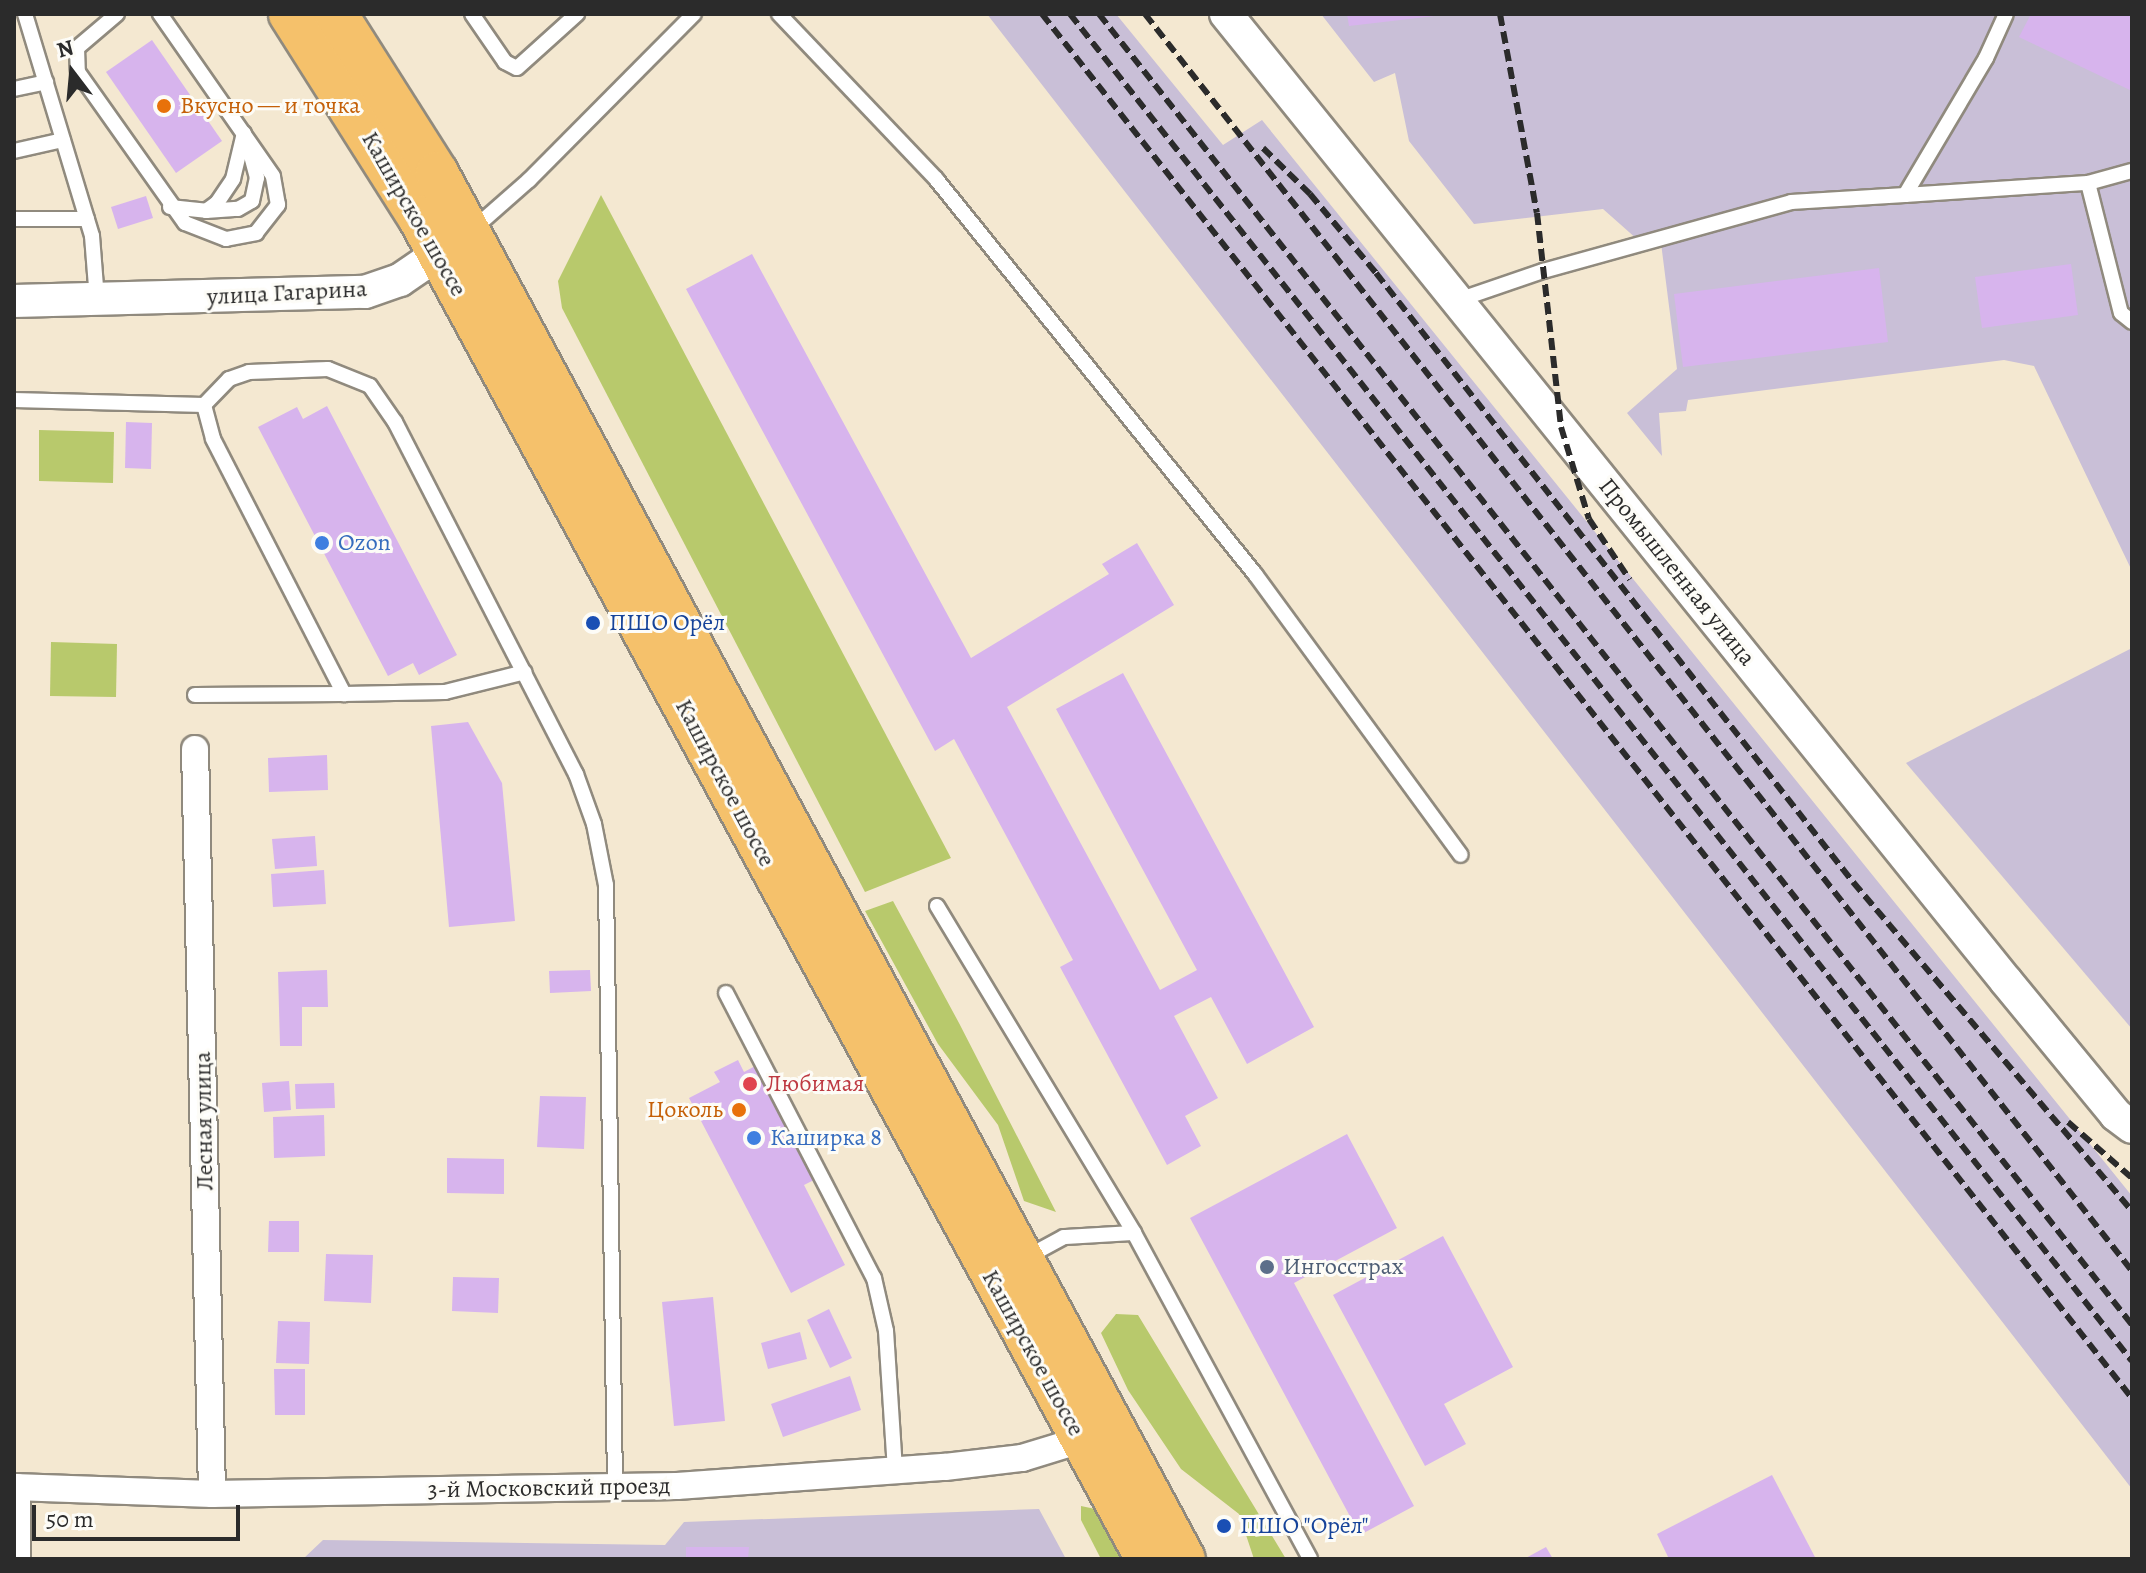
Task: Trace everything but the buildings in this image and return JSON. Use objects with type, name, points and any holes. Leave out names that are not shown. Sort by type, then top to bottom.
[{"type":"main road","name":"Каширское шоссе","points":[[290,14],[454,243],[1184,1559]]},
{"type":"main road","name":"Каширское шоссе","points":[[336,14],[1081,1440],[1147,1559]]},
{"type":"street","name":"Промышленная улица","points":[[1226,14],[2076,1067],[2132,1127]]},
{"type":"street","name":"улица Гагарина","points":[[14,301],[365,292],[392,284],[454,243]]},
{"type":"street","name":"Лесная улица","points":[[195,749],[212,1494]]},
{"type":"street","name":"3-й Московский проезд","points":[[15,1487],[212,1494],[615,1488],[895,1471],[1022,1458],[1081,1440]]},
{"type":"street","points":[[15,1487],[17,1559]]},
{"type":"lane","points":[[117,14],[80,43],[74,62],[170,207],[185,223],[215,237],[237,239],[263,229],[275,213],[278,190],[244,133],[160,14]]},
{"type":"lane","points":[[472,14],[505,62],[517,68],[562,20],[577,14]]},
{"type":"lane","name":"улица Гагарина","points":[[454,243],[529,180],[694,14]]},
{"type":"lane","points":[[779,14],[936,179],[1255,574],[1461,855]]},
{"type":"lane","points":[[1905,195],[1986,58],[2006,14]]},
{"type":"lane","points":[[22,23],[46,82],[87,219],[96,257],[97,299]]},
{"type":"lane","points":[[14,89],[46,82]]},
{"type":"lane","points":[[170,207],[206,211],[238,209],[256,194],[256,169],[244,133]]},
{"type":"lane","points":[[206,211],[229,188],[244,133]]},
{"type":"lane","points":[[14,151],[63,140]]},
{"type":"lane","points":[[1458,301],[1543,271],[1791,202],[2088,183],[2132,171]]},
{"type":"lane","points":[[2088,183],[2121,313],[2132,322]]},
{"type":"lane","points":[[14,219],[87,219]]},
{"type":"lane","points":[[14,400],[204,405],[229,379],[259,370],[338,370],[370,386],[395,422],[576,774],[594,824],[606,885],[615,1488]]},
{"type":"lane","points":[[204,405],[213,439],[344,694]]},
{"type":"lane","points":[[195,695],[459,691],[525,672]]},
{"type":"lane","points":[[937,906],[1134,1233],[1310,1559]]},
{"type":"lane","points":[[726,993],[874,1278],[886,1331],[895,1471]]},
{"type":"lane","points":[[1020,1261],[1064,1237],[1134,1233]]},
{"type":"shaded area","points":[[987,14],[1116,14],[1223,145],[1262,120],[2132,1196],[2132,1489]]},
{"type":"shaded area","points":[[1321,14],[2132,14],[2132,571],[2034,366],[2004,360],[1688,400],[1686,411],[1659,413],[1662,456],[1627,413],[1677,369],[1661,243],[1638,240],[1603,209],[1474,224],[1409,141],[1395,73],[1374,82]]},
{"type":"shaded area","points":[[2132,648],[2132,1029],[1906,763]]},
{"type":"shaded area","points":[[1039,1509],[1066,1559],[303,1559],[323,1540],[665,1545],[684,1522]]},
{"type":"green space","points":[[601,195],[951,858],[865,892],[562,308],[558,281]]},
{"type":"green space","points":[[39,430],[114,432],[113,483],[39,481]]},
{"type":"green space","points":[[51,642],[117,644],[116,697],[50,696]]},
{"type":"green space","points":[[893,901],[1056,1212],[1024,1201],[998,1125],[938,1044],[865,911]]},
{"type":"green space","points":[[1116,1314],[1138,1315],[1286,1559],[1254,1559],[1239,1514],[1181,1469],[1128,1390],[1101,1333]]},
{"type":"green space","points":[[1081,1506],[1100,1510],[1132,1559],[1101,1559],[1081,1520]]},
{"type":"railway","points":[[1042,14],[2132,1398]]},
{"type":"railway","points":[[1070,14],[2132,1361]]},
{"type":"railway","points":[[1099,14],[2132,1325]]},
{"type":"railway","points":[[1145,14],[2132,1271]]},
{"type":"railway","points":[[1500,14],[1537,213],[1561,427],[1589,519],[1630,580]]},
{"type":"railway","points":[[1263,148],[1310,194],[1376,273],[1853,882],[2132,1211]]},
{"type":"railway","points":[[2068,1122],[2132,1178]]},
{"type":"place","name":"Вкусно — и точка","points":[[164,106]]},
{"type":"place","name":"Ozon","points":[[322,543]]},
{"type":"place","name":"ПШО Орёл","points":[[593,623]]},
{"type":"place","name":"Любимая","points":[[750,1084]]},
{"type":"place","name":"Цоколь","points":[[739,1110]]},
{"type":"place","name":"Каширка 8","points":[[754,1138]]},
{"type":"place","name":"Ингосстрах","points":[[1267,1267]]},
{"type":"place","name":"ПШО \"Орёл\"","points":[[1224,1526]]}]
